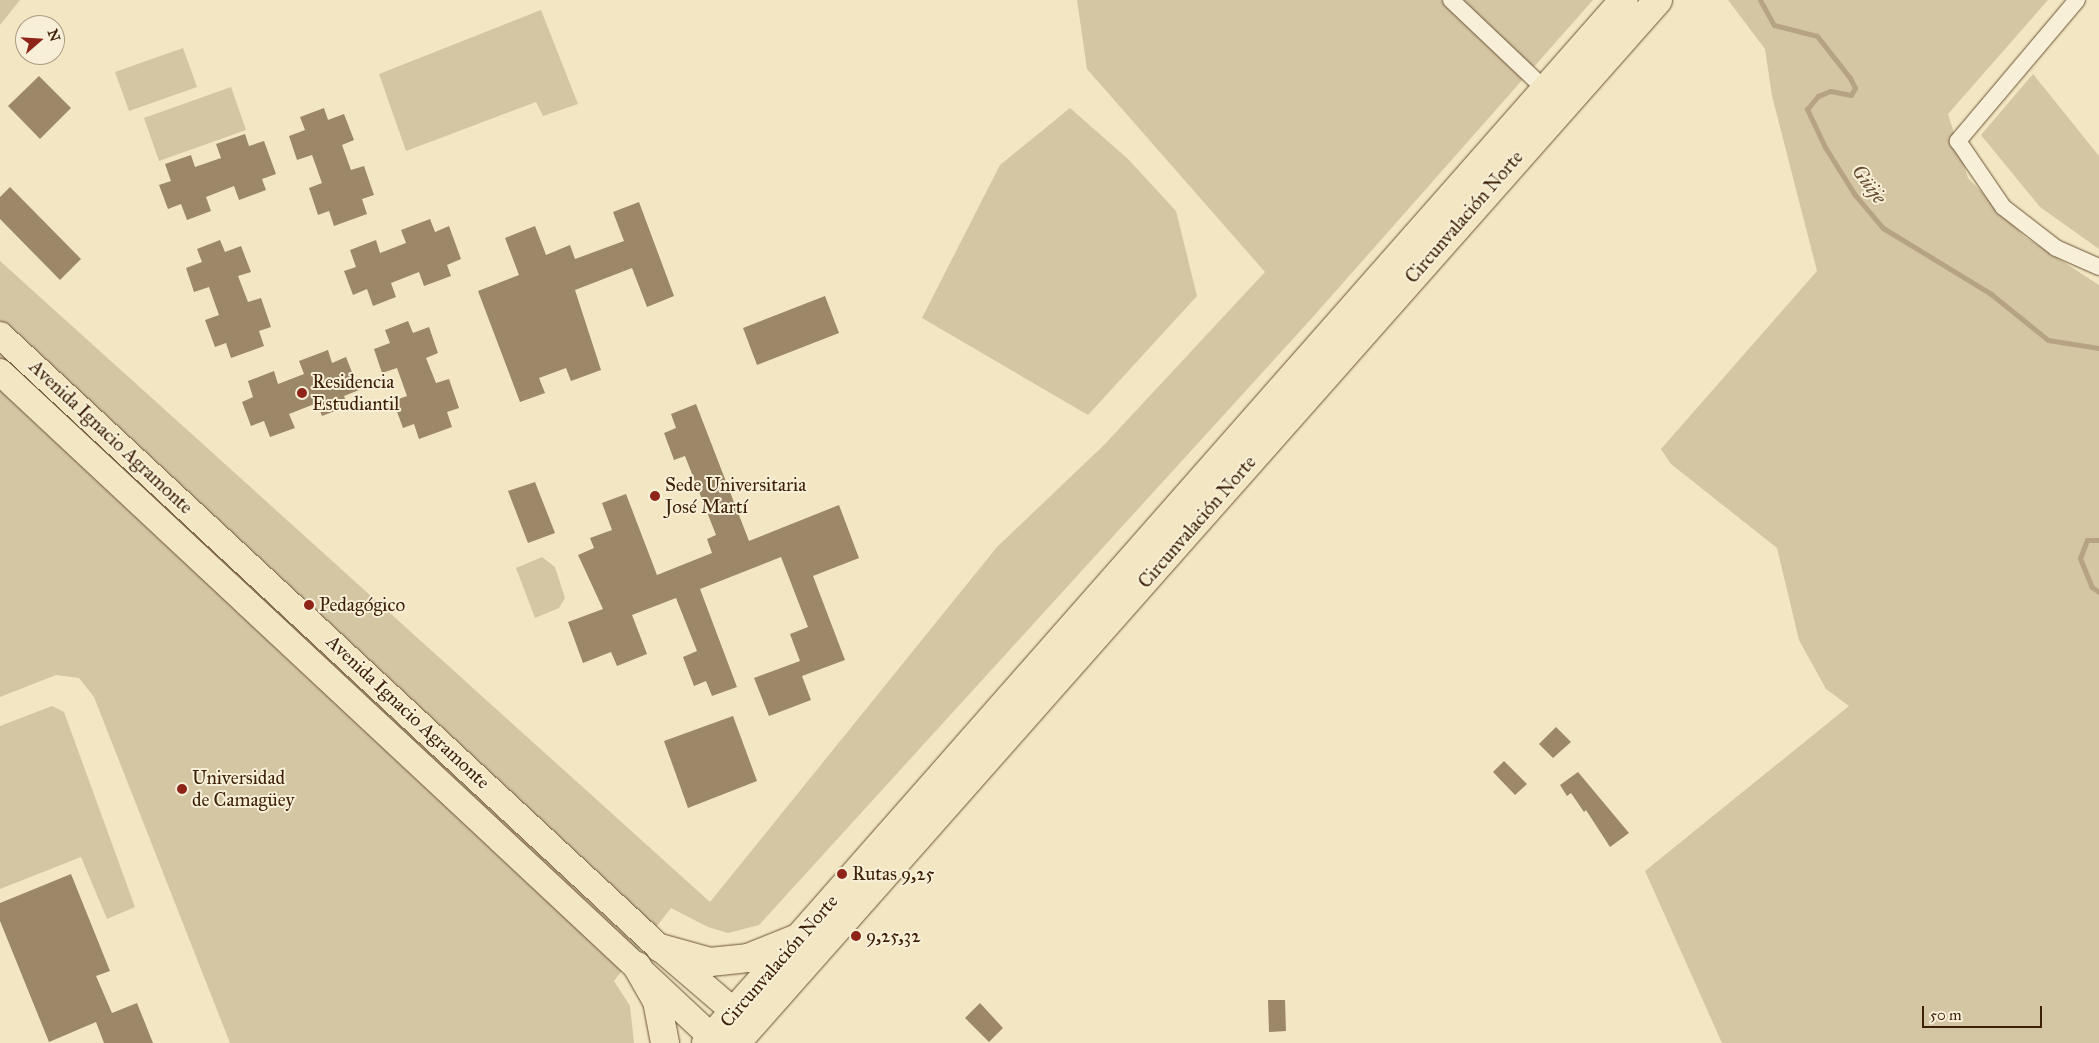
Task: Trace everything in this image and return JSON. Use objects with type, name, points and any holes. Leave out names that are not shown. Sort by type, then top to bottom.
[{"type":"highway","name":"Circunvalación Norte","points":[[726,1034],[1553,97],[1624,0]]},
{"type":"highway","name":"Circunvalación Norte","points":[[726,1034],[799,938],[1553,97],[1658,0]]},
{"type":"highway","points":[[660,948],[710,962],[748,958],[799,938]]},
{"type":"highway","points":[[637,966],[657,1001],[665,1043]]},
{"type":"main road","name":"Avenida Ignacio Agramonte","points":[[0,335],[660,948],[726,1034]]},
{"type":"main road","name":"Avenida Ignacio Agramonte","points":[[0,372],[637,966],[726,1034]]},
{"type":"street","points":[[1451,0],[1553,97]]},
{"type":"street","points":[[2077,0],[1958,141],[2003,207],[2056,248],[2099,266]]},
{"type":"shaded area","points":[[0,0],[20,0],[0,25]]},
{"type":"shaded area","points":[[1077,0],[1593,0],[1312,318],[759,925],[728,933],[708,927],[671,908],[614,981],[630,1006],[634,1043],[230,1043],[94,697],[79,678],[56,675],[0,697],[0,261],[710,902],[997,547],[1104,445],[1265,272],[1087,69]]},
{"type":"shaded area","points":[[1728,0],[2048,0],[1948,114],[1968,178],[2025,237],[2099,285],[2099,1043],[1722,1043],[1645,871],[1849,706],[1826,689],[1799,640],[1777,548],[1671,464],[1661,449],[1817,271],[1772,96],[1765,49]]},
{"type":"shaded area","points":[[541,10],[578,104],[543,116],[536,102],[406,151],[379,74]]},
{"type":"shaded area","points":[[183,48],[197,87],[129,111],[115,72]]},
{"type":"shaded area","points":[[2033,74],[2099,156],[2099,249],[2040,207],[1981,135]]},
{"type":"shaded area","points":[[231,87],[246,130],[159,161],[144,118]]},
{"type":"shaded area","points":[[1070,108],[1128,159],[1176,211],[1197,296],[1088,415],[922,318],[1000,165]]},
{"type":"shaded area","points":[[542,557],[555,567],[565,598],[559,608],[535,618],[516,568]]},
{"type":"shaded area","points":[[52,706],[64,712],[135,907],[107,919],[81,857],[0,889],[0,726]]},
{"type":"building","points":[[39,76],[71,108],[40,139],[8,106]]},
{"type":"building","points":[[324,108],[328,120],[344,114],[354,140],[342,145],[351,170],[364,166],[374,195],[362,199],[367,214],[334,226],[329,211],[318,215],[309,188],[322,183],[312,155],[297,160],[289,136],[305,130],[300,117]]},
{"type":"building","points":[[245,134],[249,146],[264,141],[276,174],[262,179],[266,190],[239,200],[234,186],[206,197],[211,211],[187,220],[181,204],[168,209],[159,185],[171,181],[165,164],[191,155],[195,167],[221,158],[216,144]]},
{"type":"building","points":[[10,187],[81,259],[60,280],[0,219],[0,197]]},
{"type":"building","points":[[639,202],[674,296],[647,307],[632,268],[575,290],[601,370],[571,381],[566,368],[539,378],[545,393],[520,402],[478,291],[519,275],[505,238],[535,226],[546,255],[570,245],[575,259],[624,241],[613,212]]},
{"type":"building","points":[[430,219],[435,232],[449,226],[461,259],[447,265],[451,276],[424,286],[419,272],[391,283],[396,297],[373,306],[367,289],[353,295],[344,271],[356,267],[350,250],[376,240],[380,253],[406,243],[401,230]]},
{"type":"building","name":"Residencia Estudiantil","points":[[220,240],[225,252],[241,246],[251,272],[238,276],[248,302],[261,298],[271,327],[259,331],[264,346],[231,358],[226,343],[215,347],[205,320],[219,315],[209,287],[194,292],[186,268],[202,262],[197,249]]},
{"type":"building","points":[[825,296],[839,333],[757,365],[743,328]]},
{"type":"building","name":"Residencia Estudiantil","points":[[408,321],[413,333],[429,327],[438,353],[426,358],[436,383],[449,379],[459,408],[447,412],[452,427],[419,439],[414,424],[403,428],[393,401],[407,396],[397,368],[382,373],[374,349],[390,343],[385,330]]},
{"type":"building","name":"Residencia Estudiantil","points":[[328,350],[332,363],[346,357],[359,390],[344,396],[348,406],[322,416],[317,403],[289,414],[295,428],[270,437],[264,421],[251,426],[242,402],[253,397],[248,381],[274,371],[278,384],[304,374],[299,361]]},
{"type":"building","points":[[696,404],[749,541],[839,505],[859,558],[813,576],[845,660],[802,676],[811,700],[769,716],[754,678],[800,661],[790,634],[808,627],[781,557],[700,589],[737,687],[712,696],[706,681],[694,686],[683,657],[697,651],[676,598],[632,615],[647,654],[617,666],[611,652],[583,663],[568,622],[603,609],[578,555],[594,548],[590,538],[612,530],[602,503],[626,494],[657,575],[712,553],[707,539],[716,535],[685,456],[674,460],[664,433],[676,428],[671,414]]},
{"type":"building","points":[[535,482],[555,533],[528,543],[508,491]]},
{"type":"building","points":[[733,716],[757,781],[688,808],[664,741]]},
{"type":"building","points":[[1556,727],[1571,742],[1553,758],[1539,744]]},
{"type":"building","points":[[1504,761],[1527,784],[1515,795],[1493,772]]},
{"type":"building","points":[[1578,772],[1629,833],[1610,847],[1586,810],[1584,812],[1571,793],[1567,796],[1560,785]]},
{"type":"building","points":[[71,874],[110,971],[96,976],[112,1013],[137,1003],[153,1043],[104,1043],[96,1022],[49,1042],[0,921],[0,903]]},
{"type":"building","points":[[1268,1000],[1285,1000],[1286,1031],[1269,1032]]},
{"type":"building","points":[[980,1003],[1003,1028],[989,1042],[965,1018]]},
{"type":"waterway","name":"Güije","points":[[1760,0],[1774,25],[1817,36],[1850,78],[1855,88],[1851,95],[1830,91],[1818,96],[1807,109],[1825,147],[1855,195],[1883,228],[1991,294],[2048,340],[2099,348]]},
{"type":"waterway","name":"Güije","points":[[2099,540],[2087,540],[2080,558],[2092,587],[2099,592]]},
{"type":"place","name":"Residencia Estudiantil","points":[[302,393]]},
{"type":"place","name":"Sede Universitaria José Martí","points":[[655,496]]},
{"type":"place","name":"Pedagógico","points":[[309,605]]},
{"type":"place","name":"Universidad de Camagüey","points":[[182,789]]},
{"type":"place","name":"Rutas 9,25","points":[[842,874]]},
{"type":"place","name":"9,25,32","points":[[856,936]]}]
